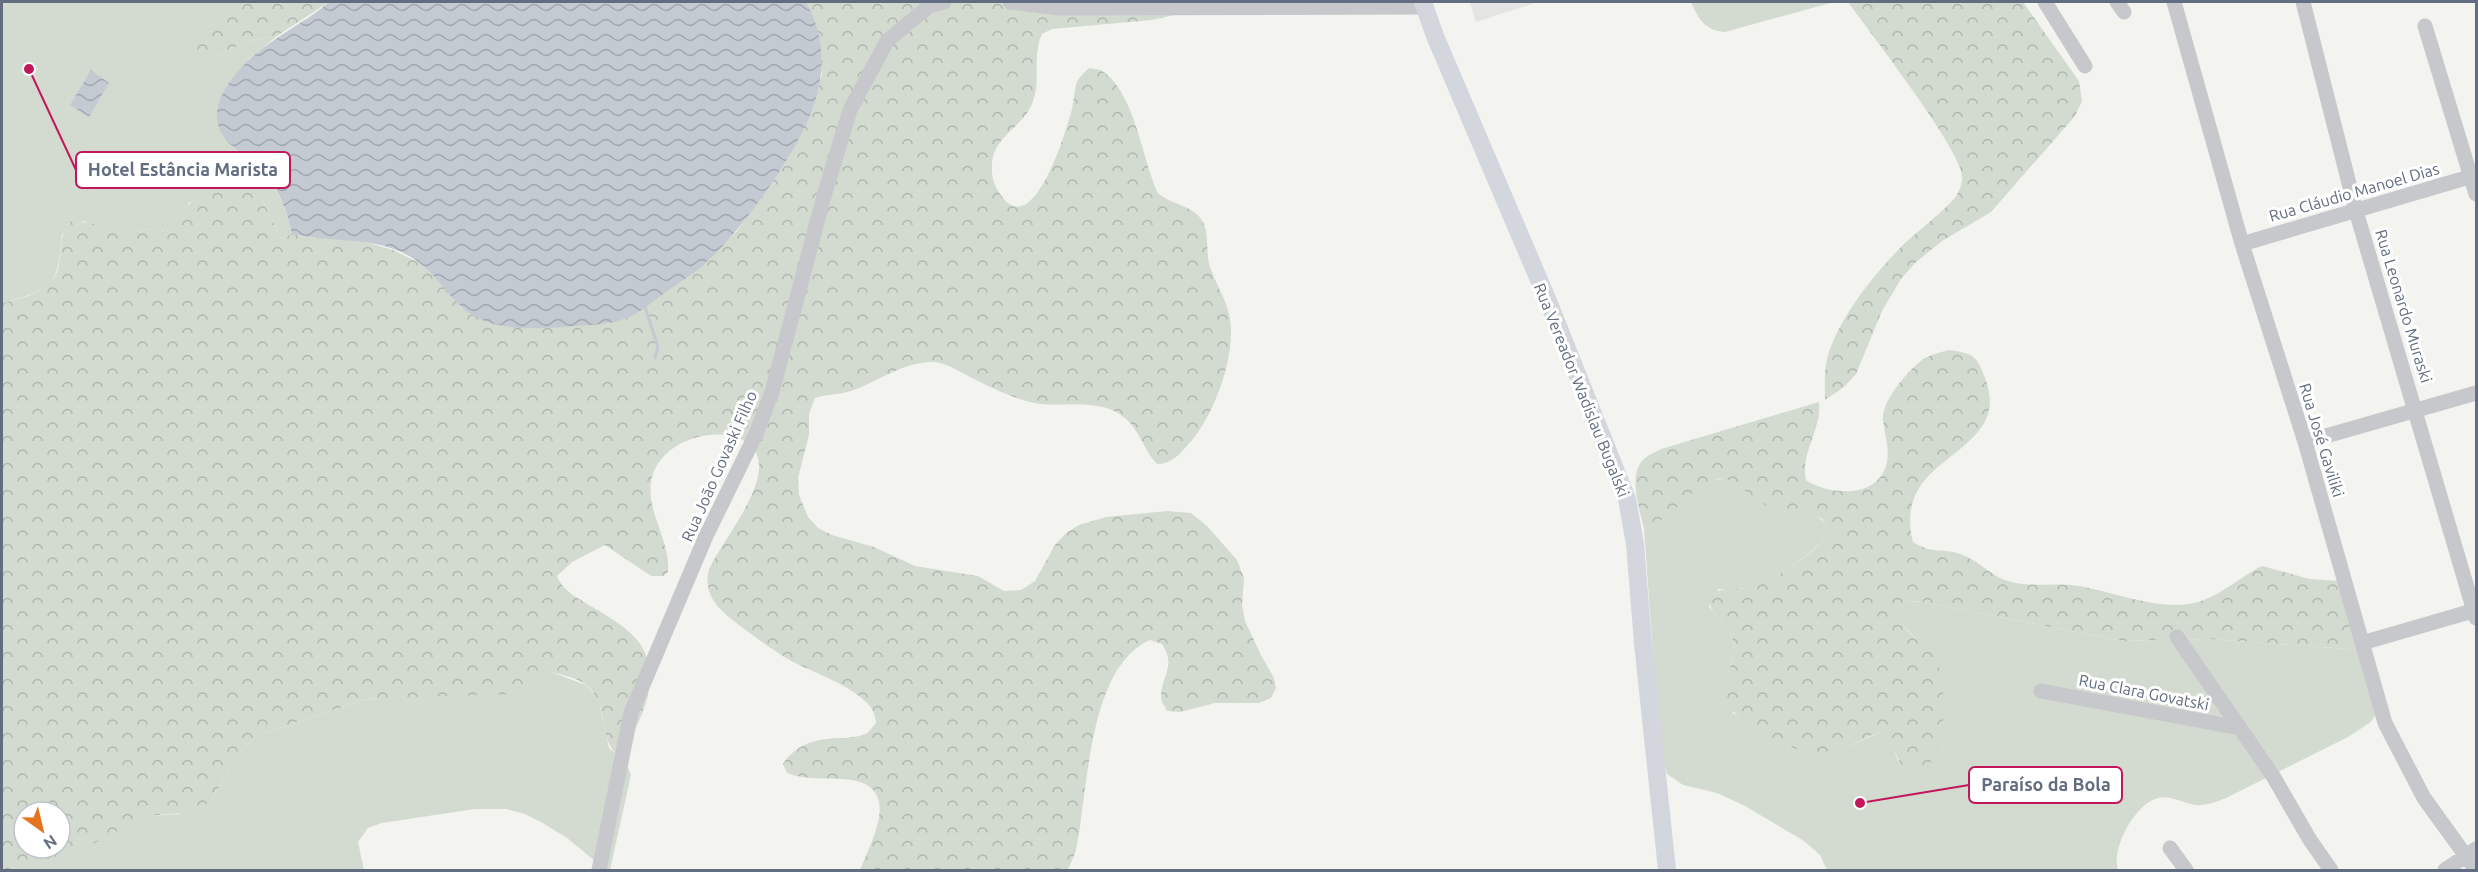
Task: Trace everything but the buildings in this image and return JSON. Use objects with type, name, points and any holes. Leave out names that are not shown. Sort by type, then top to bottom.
[{"type":"main road","name":"Rua Vereador Wadislau Bugalski","points":[[1424,4],[1434,36],[1548,301],[1627,499],[1635,544],[1667,870]]},
{"type":"street","name":"Rua João Govaski Filho","points":[[599,870],[632,713],[704,542],[756,434],[772,392],[824,196],[850,110],[887,41],[929,6],[944,2]]},
{"type":"street","points":[[1010,2],[1059,8],[1424,4]]},
{"type":"street","points":[[2045,2],[2085,66]]},
{"type":"street","name":"Rua José Gaviliki","points":[[2174,2],[2242,244],[2305,442],[2385,723],[2424,798],[2471,853],[2476,870]]},
{"type":"street","name":"Rua Leonardo Muraski","points":[[2303,2],[2356,211],[2476,613]]},
{"type":"street","points":[[2425,26],[2474,176],[2476,194]]},
{"type":"street","name":"Rua Cláudio Manoel Dias","points":[[2242,244],[2474,176]]},
{"type":"street","points":[[2305,442],[2476,393]]},
{"type":"street","points":[[2362,643],[2476,613]]},
{"type":"street","points":[[2177,637],[2273,776],[2310,840],[2331,870]]},
{"type":"street","name":"Rua Clara Govatski","points":[[2042,691],[2240,728]]},
{"type":"street","points":[[2170,848],[2186,870]]},
{"type":"street","points":[[2445,870],[2471,853]]},
{"type":"shaded area","points":[[1470,2],[1538,2],[1476,22]]},
{"type":"green space","points":[[2,2],[249,2],[205,28],[211,59],[248,41],[277,36],[249,59],[228,141],[261,171],[277,192],[288,217],[292,234],[281,239],[262,199],[190,202],[181,215],[154,228],[127,234],[83,221],[62,234],[58,266],[50,284],[33,294],[2,303]]},
{"type":"green space","points":[[249,2],[329,2],[277,36],[248,41],[211,59],[199,57],[196,47],[197,39],[203,31],[221,17]]},
{"type":"green space","points":[[806,2],[1300,2],[1196,10],[1152,20],[1052,29],[1042,34],[1039,42],[1033,101],[1023,118],[1003,138],[994,155],[992,174],[1000,194],[1015,206],[1027,204],[1048,176],[1069,120],[1078,80],[1089,68],[1099,70],[1113,81],[1130,110],[1158,193],[1194,212],[1203,222],[1209,263],[1230,319],[1230,349],[1222,382],[1209,414],[1193,439],[1177,456],[1168,462],[1157,464],[1131,424],[1104,407],[1029,402],[994,389],[948,366],[932,362],[911,365],[851,391],[815,398],[809,414],[809,435],[798,478],[799,495],[808,517],[818,528],[832,535],[874,547],[915,566],[978,576],[1004,591],[1021,590],[1035,581],[1055,545],[1066,533],[1079,525],[1106,517],[1167,511],[1191,513],[1207,526],[1237,560],[1244,578],[1242,605],[1245,621],[1274,678],[1276,688],[1271,698],[1259,703],[1215,703],[1180,712],[1167,711],[1161,697],[1168,659],[1162,644],[1150,640],[1130,654],[1114,675],[1103,701],[1089,762],[1076,848],[1068,870],[860,870],[872,842],[880,813],[879,800],[873,790],[861,782],[801,777],[787,773],[783,764],[802,746],[818,740],[865,734],[876,723],[874,714],[867,703],[851,690],[780,654],[728,616],[715,603],[708,588],[709,569],[747,505],[753,492],[759,466],[755,451],[744,441],[729,435],[711,435],[692,439],[675,447],[661,460],[652,477],[654,513],[666,548],[668,572],[663,576],[651,576],[605,545],[572,562],[557,576],[572,595],[626,629],[641,645],[647,659],[650,673],[646,702],[634,731],[618,756],[608,739],[601,710],[593,692],[582,682],[559,674],[550,672],[549,676],[517,694],[375,698],[266,733],[252,740],[235,759],[211,801],[194,812],[147,816],[83,849],[72,852],[72,800],[12,800],[12,860],[46,860],[31,870],[2,870],[2,303],[37,292],[51,281],[59,264],[62,237],[67,222],[89,223],[118,231],[140,231],[166,222],[198,196],[220,183],[250,180],[281,239],[292,234],[358,240],[393,250],[422,264],[438,280],[494,324],[536,328],[621,320],[647,305],[699,268],[737,231],[787,160],[807,119],[822,74]]},
{"type":"green space","points":[[1691,2],[1834,2],[1725,32],[1708,27]]},
{"type":"green space","points":[[1848,2],[2023,2],[2079,81],[2082,101],[2075,116],[1991,212],[1942,241],[1915,263],[1901,279],[1882,311],[1856,374],[1844,387],[1825,400],[1827,359],[1849,311],[1896,252],[1955,198],[1962,179],[1958,162],[1931,117]]},
{"type":"green space","points":[[1949,350],[1973,356],[1979,364],[1990,398],[1988,414],[1981,428],[1970,440],[1930,475],[1919,488],[1910,514],[1913,542],[1932,550],[1953,552],[1967,557],[1998,577],[2012,582],[2086,587],[2160,604],[2199,602],[2262,566],[2310,579],[2340,581],[2363,650],[2209,639],[2122,641],[1924,602],[1907,601],[1896,606],[1898,616],[1908,631],[1934,657],[1941,674],[1942,729],[1937,753],[1927,766],[1907,770],[1889,741],[1878,733],[1837,752],[1823,755],[1813,754],[1769,737],[1741,719],[1731,709],[1724,694],[1733,658],[1734,643],[1712,609],[1708,596],[1724,589],[1753,587],[1782,573],[1822,543],[1828,536],[1828,525],[1822,519],[1781,511],[1768,506],[1736,484],[1720,479],[1710,481],[1699,488],[1666,516],[1644,529],[1635,483],[1639,466],[1646,458],[1661,449],[1819,402],[1817,422],[1806,460],[1806,480],[1836,491],[1859,490],[1878,480],[1887,464],[1888,450],[1883,416],[1893,392],[1921,361]]},
{"type":"green space","points":[[1728,479],[1772,507],[1786,512],[1805,514],[1828,525],[1828,536],[1813,550],[1769,581],[1751,588],[1718,589],[1709,606],[1734,641],[1734,654],[1725,684],[1733,713],[1791,747],[1839,751],[1878,733],[1892,744],[1898,762],[1928,651],[1897,619],[1896,606],[1907,601],[1924,602],[2122,641],[2209,639],[2363,650],[2379,709],[2371,722],[2348,737],[2226,798],[2199,805],[2167,798],[2158,798],[2149,802],[2133,818],[2127,828],[2118,850],[2118,870],[1827,870],[1820,855],[1804,841],[1745,806],[1717,793],[1683,785],[1667,774],[1660,750],[1644,529],[1663,518],[1705,484]]},
{"type":"green space","points":[[543,669],[586,685],[598,698],[609,748],[627,764],[631,775],[610,870],[606,870],[567,838],[525,814],[506,809],[475,809],[382,823],[368,828],[358,842],[364,870],[17,870],[41,860],[72,860],[72,847],[147,816],[179,814],[211,801],[235,759],[252,740],[266,733],[360,701]]},
{"type":"water","points":[[329,2],[806,2],[816,24],[821,45],[819,86],[805,127],[774,180],[734,233],[696,271],[643,309],[621,320],[552,328],[508,327],[487,322],[470,313],[455,301],[422,265],[392,248],[292,234],[282,202],[270,180],[221,133],[217,122],[220,100],[240,69],[257,52]]},
{"type":"water","points":[[91,70],[109,83],[89,117],[70,105]]},
{"type":"waterway","points":[[644,304],[658,347],[655,358]]},
{"type":"place","name":"Hotel Estância Marista","points":[[29,69]]},
{"type":"place","name":"Paraíso da Bola","points":[[1860,803]]}]
